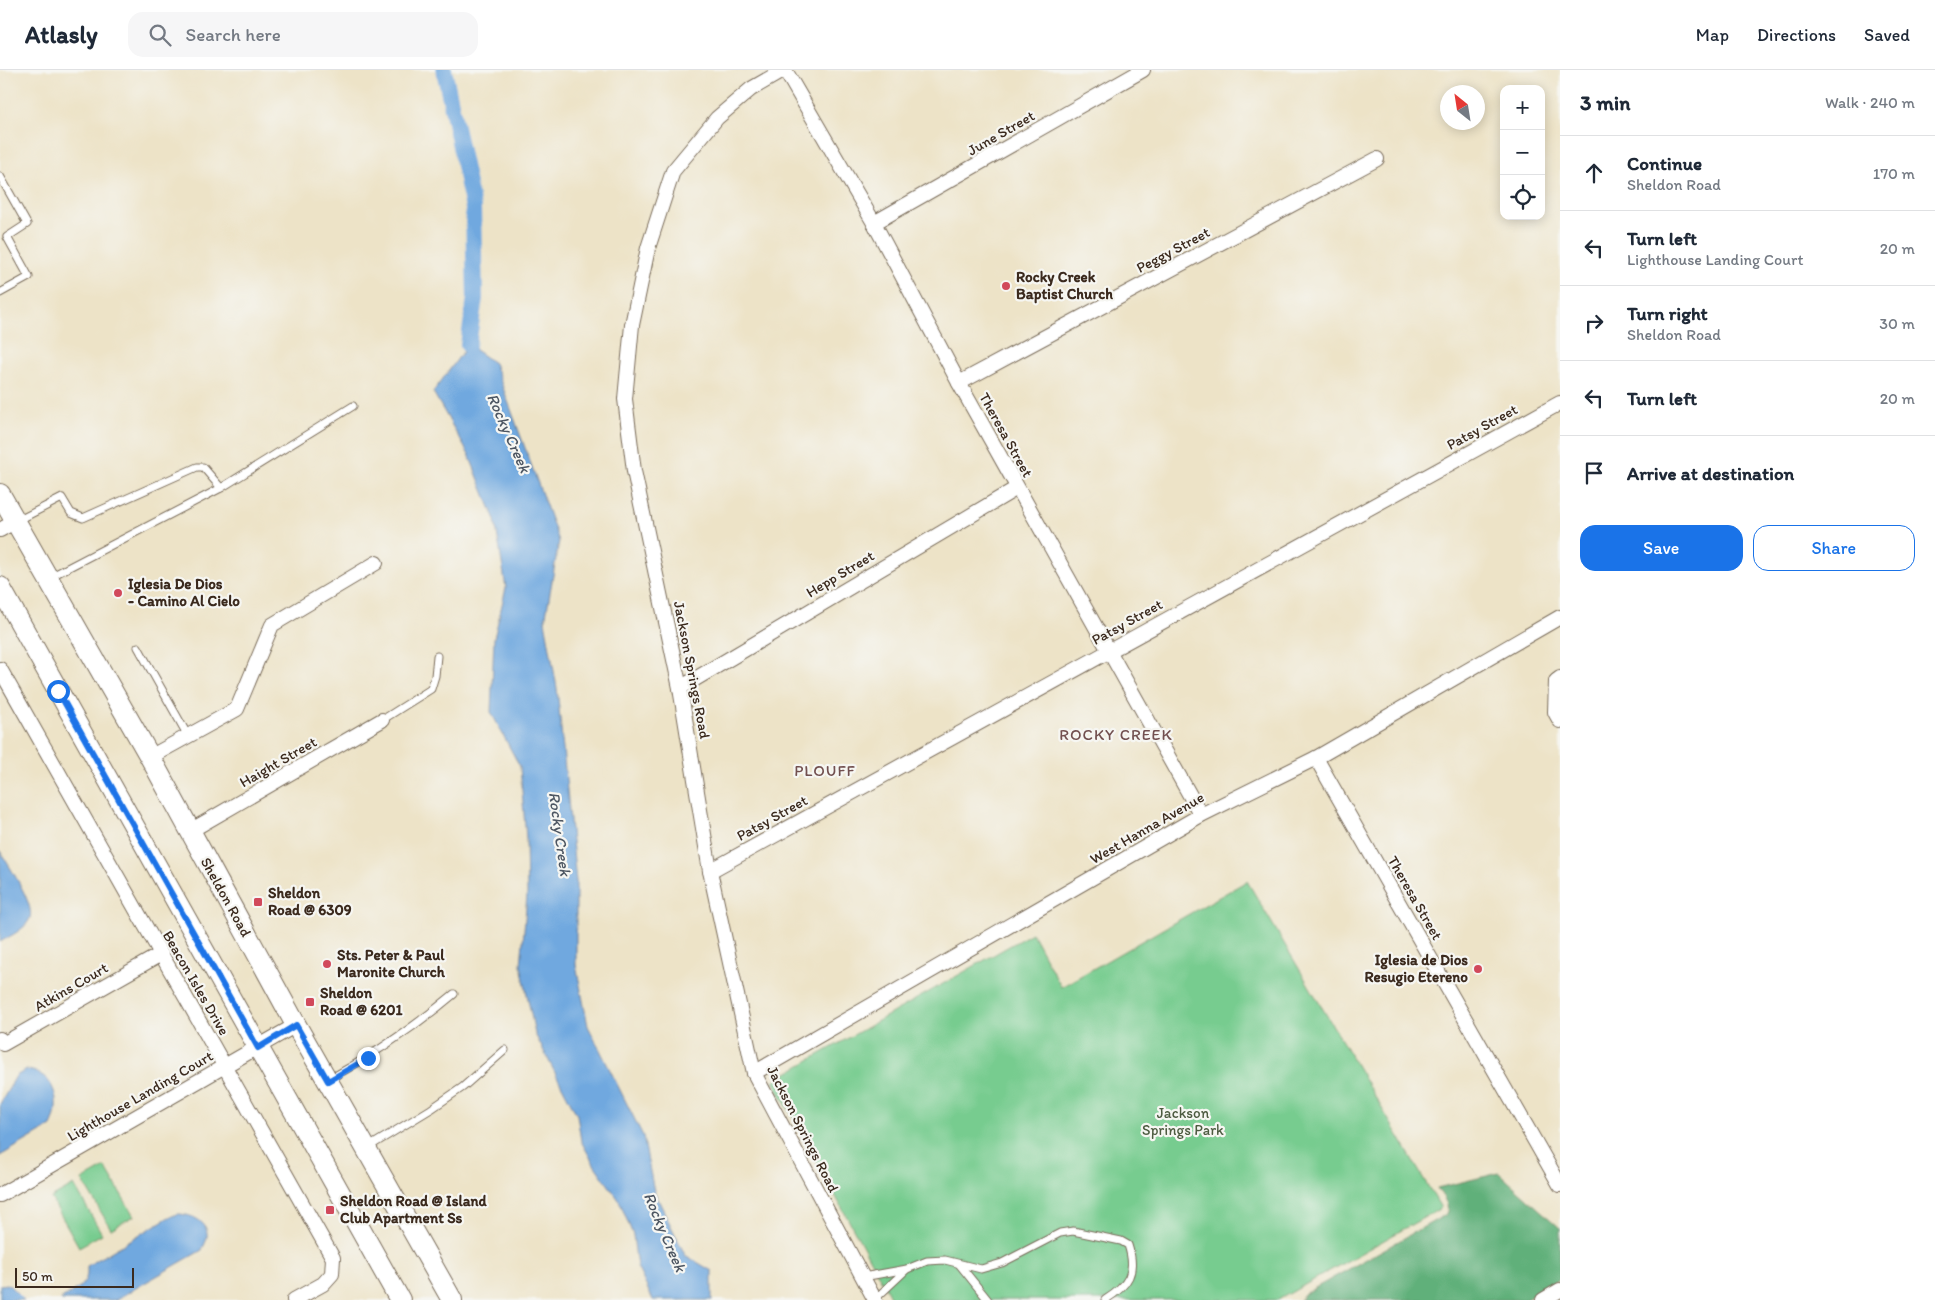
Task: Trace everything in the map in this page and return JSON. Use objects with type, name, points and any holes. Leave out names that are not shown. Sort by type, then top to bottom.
[{"type":"main road","name":"Sheldon Road","points":[[0,494],[8,526],[49,578],[150,757],[296,1025],[452,1300]]},
{"type":"main road","points":[[0,587],[400,1300]]},
{"type":"street","name":"Theresa Street","points":[[784,70],[874,223],[959,384],[1201,815]]},
{"type":"street","name":"Jackson Springs Road","points":[[784,70],[752,89],[717,118],[674,170],[648,248],[632,325],[625,399],[634,471],[680,688],[710,871],[754,1073],[874,1300]]},
{"type":"street","name":"June Street","points":[[874,223],[1143,70]]},
{"type":"street","name":"Peggy Street","points":[[959,384],[1377,160]]},
{"type":"street","name":"Patsy Street","points":[[710,871],[1560,403]]},
{"type":"street","name":"Hepp Street","points":[[680,688],[1017,488]]},
{"type":"street","points":[[150,757],[237,709],[272,625],[376,563]]},
{"type":"street","name":"West Hanna Avenue","points":[[754,1073],[1201,815],[1316,758],[1560,618]]},
{"type":"street","name":"Beacon Isles Drive","points":[[0,668],[333,1258],[332,1274],[323,1284],[294,1300]]},
{"type":"street","points":[[1560,678],[1556,681],[1555,712],[1560,721]]},
{"type":"street","name":"Haight Street","points":[[190,831],[382,720]]},
{"type":"street","name":"Theresa Street","points":[[1316,758],[1560,1185]]},
{"type":"street","name":"Atkins Court","points":[[0,1039],[3,1044],[161,954]]},
{"type":"street","name":"Lighthouse Landing Court","points":[[0,1195],[296,1025]]},
{"type":"street","points":[[1543,1300],[1560,1290]]},
{"type":"lane","points":[[0,176],[27,224],[8,237],[29,277],[0,293]]},
{"type":"lane","points":[[49,578],[221,488],[353,406]]},
{"type":"lane","points":[[8,526],[62,498],[71,514],[83,518],[197,467],[203,467],[221,488]]},
{"type":"lane","points":[[138,647],[188,736]]},
{"type":"lane","points":[[382,720],[431,689],[435,676],[437,656]]},
{"type":"lane","points":[[328,1081],[368,1058],[432,1013],[454,994]]},
{"type":"lane","points":[[366,1148],[431,1110],[462,1087],[505,1050]]},
{"type":"lane","points":[[863,1278],[907,1269],[927,1261],[945,1260],[981,1269],[995,1265],[1060,1233],[1074,1231],[1121,1241],[1128,1245],[1133,1261],[1128,1282],[1118,1292],[1105,1300]]},
{"type":"lane","points":[[959,1264],[988,1300]]},
{"type":"lane","points":[[874,1300],[907,1269]]},
{"type":"green space","name":"Jackson Springs Park","points":[[1247,881],[1441,1208],[1278,1300],[892,1300],[773,1081],[1032,933],[1061,987]]},
{"type":"green space","points":[[105,1167],[134,1216],[111,1229],[82,1180]]},
{"type":"green space","points":[[1499,1173],[1560,1228],[1560,1279],[1525,1300],[1300,1300],[1306,1293],[1445,1215],[1447,1205],[1437,1188]]},
{"type":"green space","points":[[74,1185],[102,1234],[79,1247],[51,1198]]},
{"type":"water","name":"Rocky Creek","points":[[468,345],[494,363],[559,541],[545,621],[557,688],[576,881],[576,965],[588,1026],[643,1136],[654,1191],[685,1255],[712,1271],[712,1300],[653,1300],[637,1267],[633,1235],[619,1200],[595,1166],[581,1141],[577,1115],[535,1034],[521,965],[527,895],[526,838],[520,767],[491,712],[494,638],[506,588],[495,520],[469,455],[433,392]]},
{"type":"water","points":[[0,851],[25,894],[30,918],[25,926],[0,942]]},
{"type":"water","points":[[26,1070],[43,1076],[54,1090],[56,1098],[55,1117],[51,1126],[0,1156],[0,1104],[16,1076]]},
{"type":"water","points":[[178,1214],[187,1215],[200,1221],[206,1228],[206,1242],[202,1250],[115,1300],[60,1300],[84,1282],[87,1266],[169,1217]]},
{"type":"water","points":[[8,1284],[24,1300],[0,1300],[0,1285]]},
{"type":"waterway","points":[[444,70],[473,208],[475,298],[468,345]]},
{"type":"place","name":"Rocky Creek Baptist Church","points":[[1006,286]]},
{"type":"place","name":"Iglesia De Dios - Camino Al Cielo","points":[[118,593]]},
{"type":"place","name":"Sheldon Road @ 6309","points":[[258,902]]},
{"type":"place","name":"Sts. Peter & Paul Maronite Church","points":[[327,964]]},
{"type":"place","name":"Iglesia de Dios Resugio Etereno","points":[[1478,969]]},
{"type":"place","name":"Sheldon Road @ 6201","points":[[310,1002]]},
{"type":"place","name":"Sheldon Road @ Island Club Apartment Ss","points":[[330,1210]]},
{"type":"district","name":"ROCKY CREEK","points":[[1116,734]]},
{"type":"district","name":"PLOUFF","points":[[825,770]]},
{"type":"route","points":[[58,691],[258,1048],[296,1025],[328,1081],[368,1058]]}]
